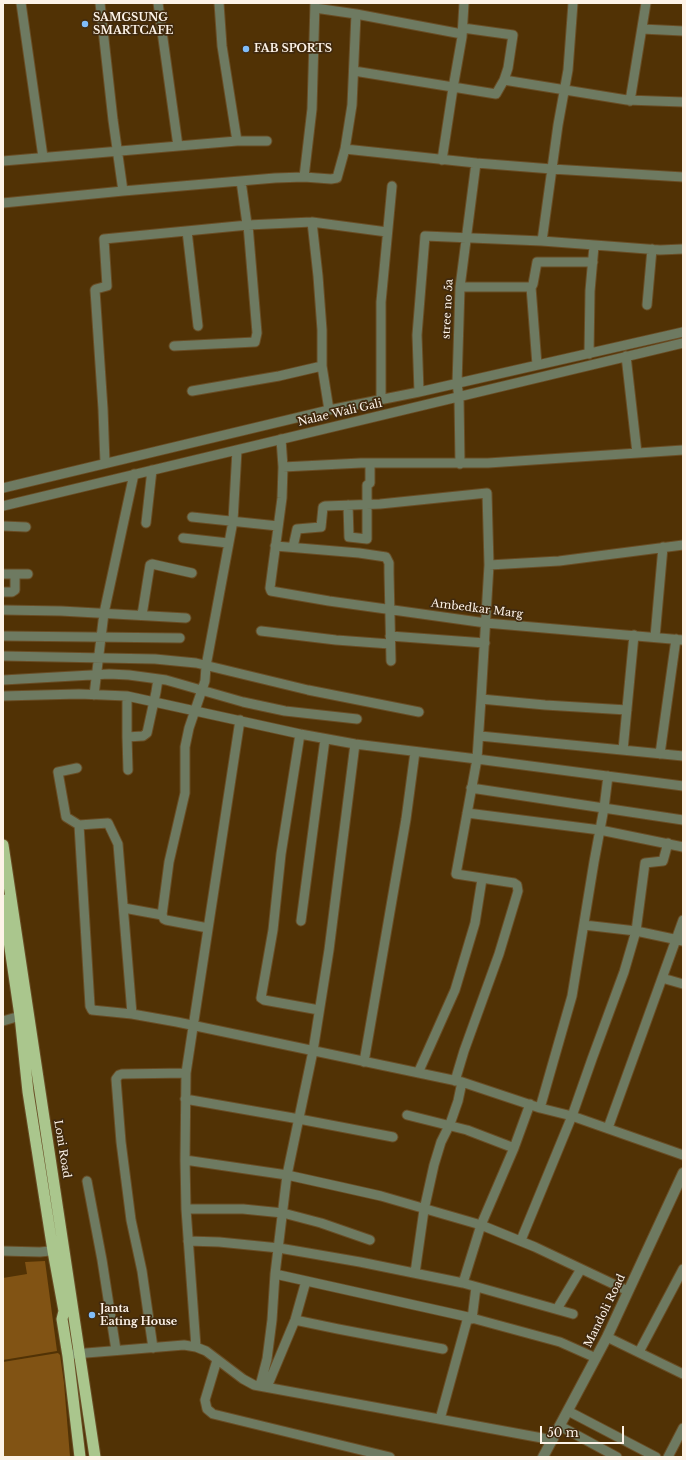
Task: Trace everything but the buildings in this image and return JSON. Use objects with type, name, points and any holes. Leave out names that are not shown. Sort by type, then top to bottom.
[{"type":"highway","name":"Loni Road","points":[[3,845],[95,1457]]},
{"type":"highway","points":[[3,900],[5,930],[20,1016],[28,1092],[64,1311],[62,1319],[80,1457]]},
{"type":"street","points":[[21,3],[43,157]]},
{"type":"street","points":[[100,3],[123,191]]},
{"type":"street","points":[[158,3],[178,146]]},
{"type":"street","points":[[219,3],[223,52],[237,141]]},
{"type":"street","points":[[442,160],[452,88],[463,31],[464,3]]},
{"type":"street","points":[[542,241],[564,91],[570,43],[572,3]]},
{"type":"street","points":[[630,100],[646,3]]},
{"type":"street","points":[[304,177],[312,109],[315,6],[463,31],[513,34],[508,68],[497,94],[452,88],[354,71]]},
{"type":"street","points":[[3,203],[241,181],[304,177],[337,178],[345,149],[352,105],[356,14]]},
{"type":"street","points":[[642,29],[683,30]]},
{"type":"street","points":[[504,80],[564,91],[630,100],[683,102]]},
{"type":"street","points":[[3,161],[237,141],[267,141]]},
{"type":"street","points":[[345,149],[476,163],[683,177]]},
{"type":"street","name":"stree no 5a","points":[[460,464],[459,397],[457,384],[460,287],[476,163]]},
{"type":"street","points":[[174,346],[240,344],[255,342],[257,333],[248,225],[241,181]]},
{"type":"street","points":[[381,400],[381,320],[387,232],[392,186]]},
{"type":"street","points":[[312,222],[322,330],[322,366],[329,410]]},
{"type":"street","points":[[105,463],[95,290],[107,286],[104,239],[248,225],[312,222],[387,232]]},
{"type":"street","points":[[187,231],[198,326]]},
{"type":"street","points":[[419,392],[417,327],[425,236],[542,241],[652,250],[683,248]]},
{"type":"street","points":[[589,354],[588,324],[594,246]]},
{"type":"street","points":[[648,305],[652,250]]},
{"type":"street","points":[[537,366],[531,287],[533,284],[537,262],[593,262]]},
{"type":"street","points":[[460,287],[531,287]]},
{"type":"street","points":[[3,488],[329,410],[457,384],[683,332]]},
{"type":"street","name":"Nalae Wali Gali","points":[[3,506],[683,343]]},
{"type":"street","points":[[626,356],[637,453]]},
{"type":"street","points":[[192,391],[279,376],[322,366]]},
{"type":"street","points":[[281,439],[283,467],[282,498],[275,546],[359,553],[386,557],[389,563],[391,661]]},
{"type":"street","points":[[208,928],[166,920],[162,915],[169,862],[185,793],[185,747],[189,728],[205,681],[206,666],[233,521],[237,450]]},
{"type":"street","points":[[283,467],[370,464],[488,463],[683,450]]},
{"type":"street","points":[[348,505],[348,537],[367,538],[367,485],[370,483],[370,464]]},
{"type":"street","points":[[146,523],[152,470]]},
{"type":"street","points":[[94,695],[104,613],[134,474]]},
{"type":"street","points":[[293,547],[297,529],[321,527],[324,506],[367,504],[487,493],[490,565],[484,643],[480,736],[456,874],[514,883],[517,885],[518,891],[499,954],[464,1051],[450,1124],[441,1142],[424,1210],[415,1273]]},
{"type":"street","points":[[192,517],[278,526]]},
{"type":"street","points":[[3,526],[26,527]]},
{"type":"street","points":[[183,538],[228,543]]},
{"type":"street","points":[[490,565],[559,561],[683,545]]},
{"type":"street","name":"Ambedkar Marg","points":[[275,546],[270,590],[272,592],[486,623],[680,639]]},
{"type":"street","points":[[656,637],[663,547]]},
{"type":"street","points":[[142,615],[150,565],[153,564],[192,573]]},
{"type":"street","points":[[3,574],[28,574]]},
{"type":"street","points":[[3,592],[12,592],[15,590],[14,574]]},
{"type":"street","points":[[3,610],[104,613],[186,618]]},
{"type":"street","points":[[261,631],[336,640],[484,643]]},
{"type":"street","points":[[623,750],[634,635]]},
{"type":"street","points":[[3,636],[180,638]]},
{"type":"street","points":[[660,754],[680,639]]},
{"type":"street","points":[[3,656],[155,658],[196,663],[308,690],[419,712]]},
{"type":"street","points":[[3,680],[96,675],[128,675],[158,679],[243,702],[285,711],[357,719]]},
{"type":"street","points":[[127,737],[146,735],[158,679]]},
{"type":"street","points":[[3,696],[127,696],[300,734],[355,744],[683,786]]},
{"type":"street","points":[[127,696],[128,770]]},
{"type":"street","points":[[481,699],[627,710]]},
{"type":"street","points":[[196,1347],[186,1209],[186,1073],[240,720]]},
{"type":"street","points":[[300,734],[281,854],[273,930],[261,998],[264,1000],[320,1010]]},
{"type":"street","points":[[480,736],[683,756]]},
{"type":"street","points":[[301,921],[325,739]]},
{"type":"street","points":[[264,1386],[272,1320],[275,1274],[287,1175],[320,1010],[355,744]]},
{"type":"street","points":[[364,1062],[406,819],[415,752]]},
{"type":"street","points":[[77,768],[59,772],[58,774],[66,817],[79,825],[106,822],[110,826],[118,844],[132,1014]]},
{"type":"street","points":[[540,1108],[572,996],[604,808],[608,776]]},
{"type":"street","points":[[472,788],[683,820]]},
{"type":"street","points":[[466,813],[600,830],[683,847]]},
{"type":"street","points":[[79,825],[90,1006],[94,1011],[132,1014],[193,1025],[459,1082],[540,1108],[572,1116],[683,1155]]},
{"type":"street","points":[[520,1240],[572,1116],[624,972],[636,931],[645,863],[663,861],[668,843]]},
{"type":"street","points":[[418,1073],[459,975],[475,923],[482,879]]},
{"type":"street","points":[[124,908],[162,915]]},
{"type":"street","points":[[608,1128],[662,978],[680,940],[683,920]]},
{"type":"street","points":[[584,924],[636,931],[680,940]]},
{"type":"street","points":[[662,978],[683,984]]},
{"type":"street","points":[[3,1021],[20,1016]]},
{"type":"street","points":[[153,1348],[142,1271],[131,1220],[121,1142],[116,1079],[122,1074],[186,1073]]},
{"type":"street","points":[[185,1100],[299,1119],[393,1137]]},
{"type":"street","points":[[463,1284],[481,1225],[514,1148],[530,1104]]},
{"type":"street","points":[[407,1115],[450,1124],[514,1148]]},
{"type":"street","points":[[185,1160],[287,1175],[381,1196],[424,1210],[481,1225],[520,1240],[628,1291]]},
{"type":"street","name":"Mandoli Road","points":[[543,1457],[607,1336],[683,1173]]},
{"type":"street","points":[[87,1181],[102,1260],[116,1350]]},
{"type":"street","points":[[186,1209],[243,1209],[283,1213],[321,1223],[370,1240]]},
{"type":"street","points":[[188,1240],[279,1248],[415,1273],[476,1287],[573,1314]]},
{"type":"street","points":[[3,1251],[64,1250]]},
{"type":"street","points":[[557,1309],[581,1269]]},
{"type":"street","points":[[639,1352],[683,1269]]},
{"type":"street","points":[[275,1274],[470,1318],[560,1342],[596,1358]]},
{"type":"street","points":[[264,1386],[295,1320],[306,1281]]},
{"type":"street","points":[[440,1419],[470,1318],[476,1287]]},
{"type":"street","points":[[295,1320],[443,1349]]},
{"type":"street","points":[[607,1336],[683,1374]]},
{"type":"street","points":[[68,1356],[79,1353],[184,1345],[196,1347],[206,1351],[248,1383],[552,1440]]},
{"type":"street","points":[[217,1360],[205,1400],[206,1409],[213,1414],[357,1454],[390,1457]]},
{"type":"street","points":[[568,1411],[656,1457]]},
{"type":"street","points":[[560,1426],[617,1457]]},
{"type":"street","points":[[668,1457],[683,1428]]},
{"type":"shaded area","points":[[45,1261],[57,1351],[3,1360],[3,1278],[27,1274],[25,1262]]},
{"type":"shaded area","points":[[58,1353],[60,1355],[64,1383],[70,1457],[3,1457],[3,1362]]},
{"type":"place","name":"SAMGSUNG SMARTCAFE","points":[[85,24]]},
{"type":"place","name":"FAB SPORTS","points":[[246,49]]},
{"type":"place","name":"Janta Eating House","points":[[92,1315]]}]
